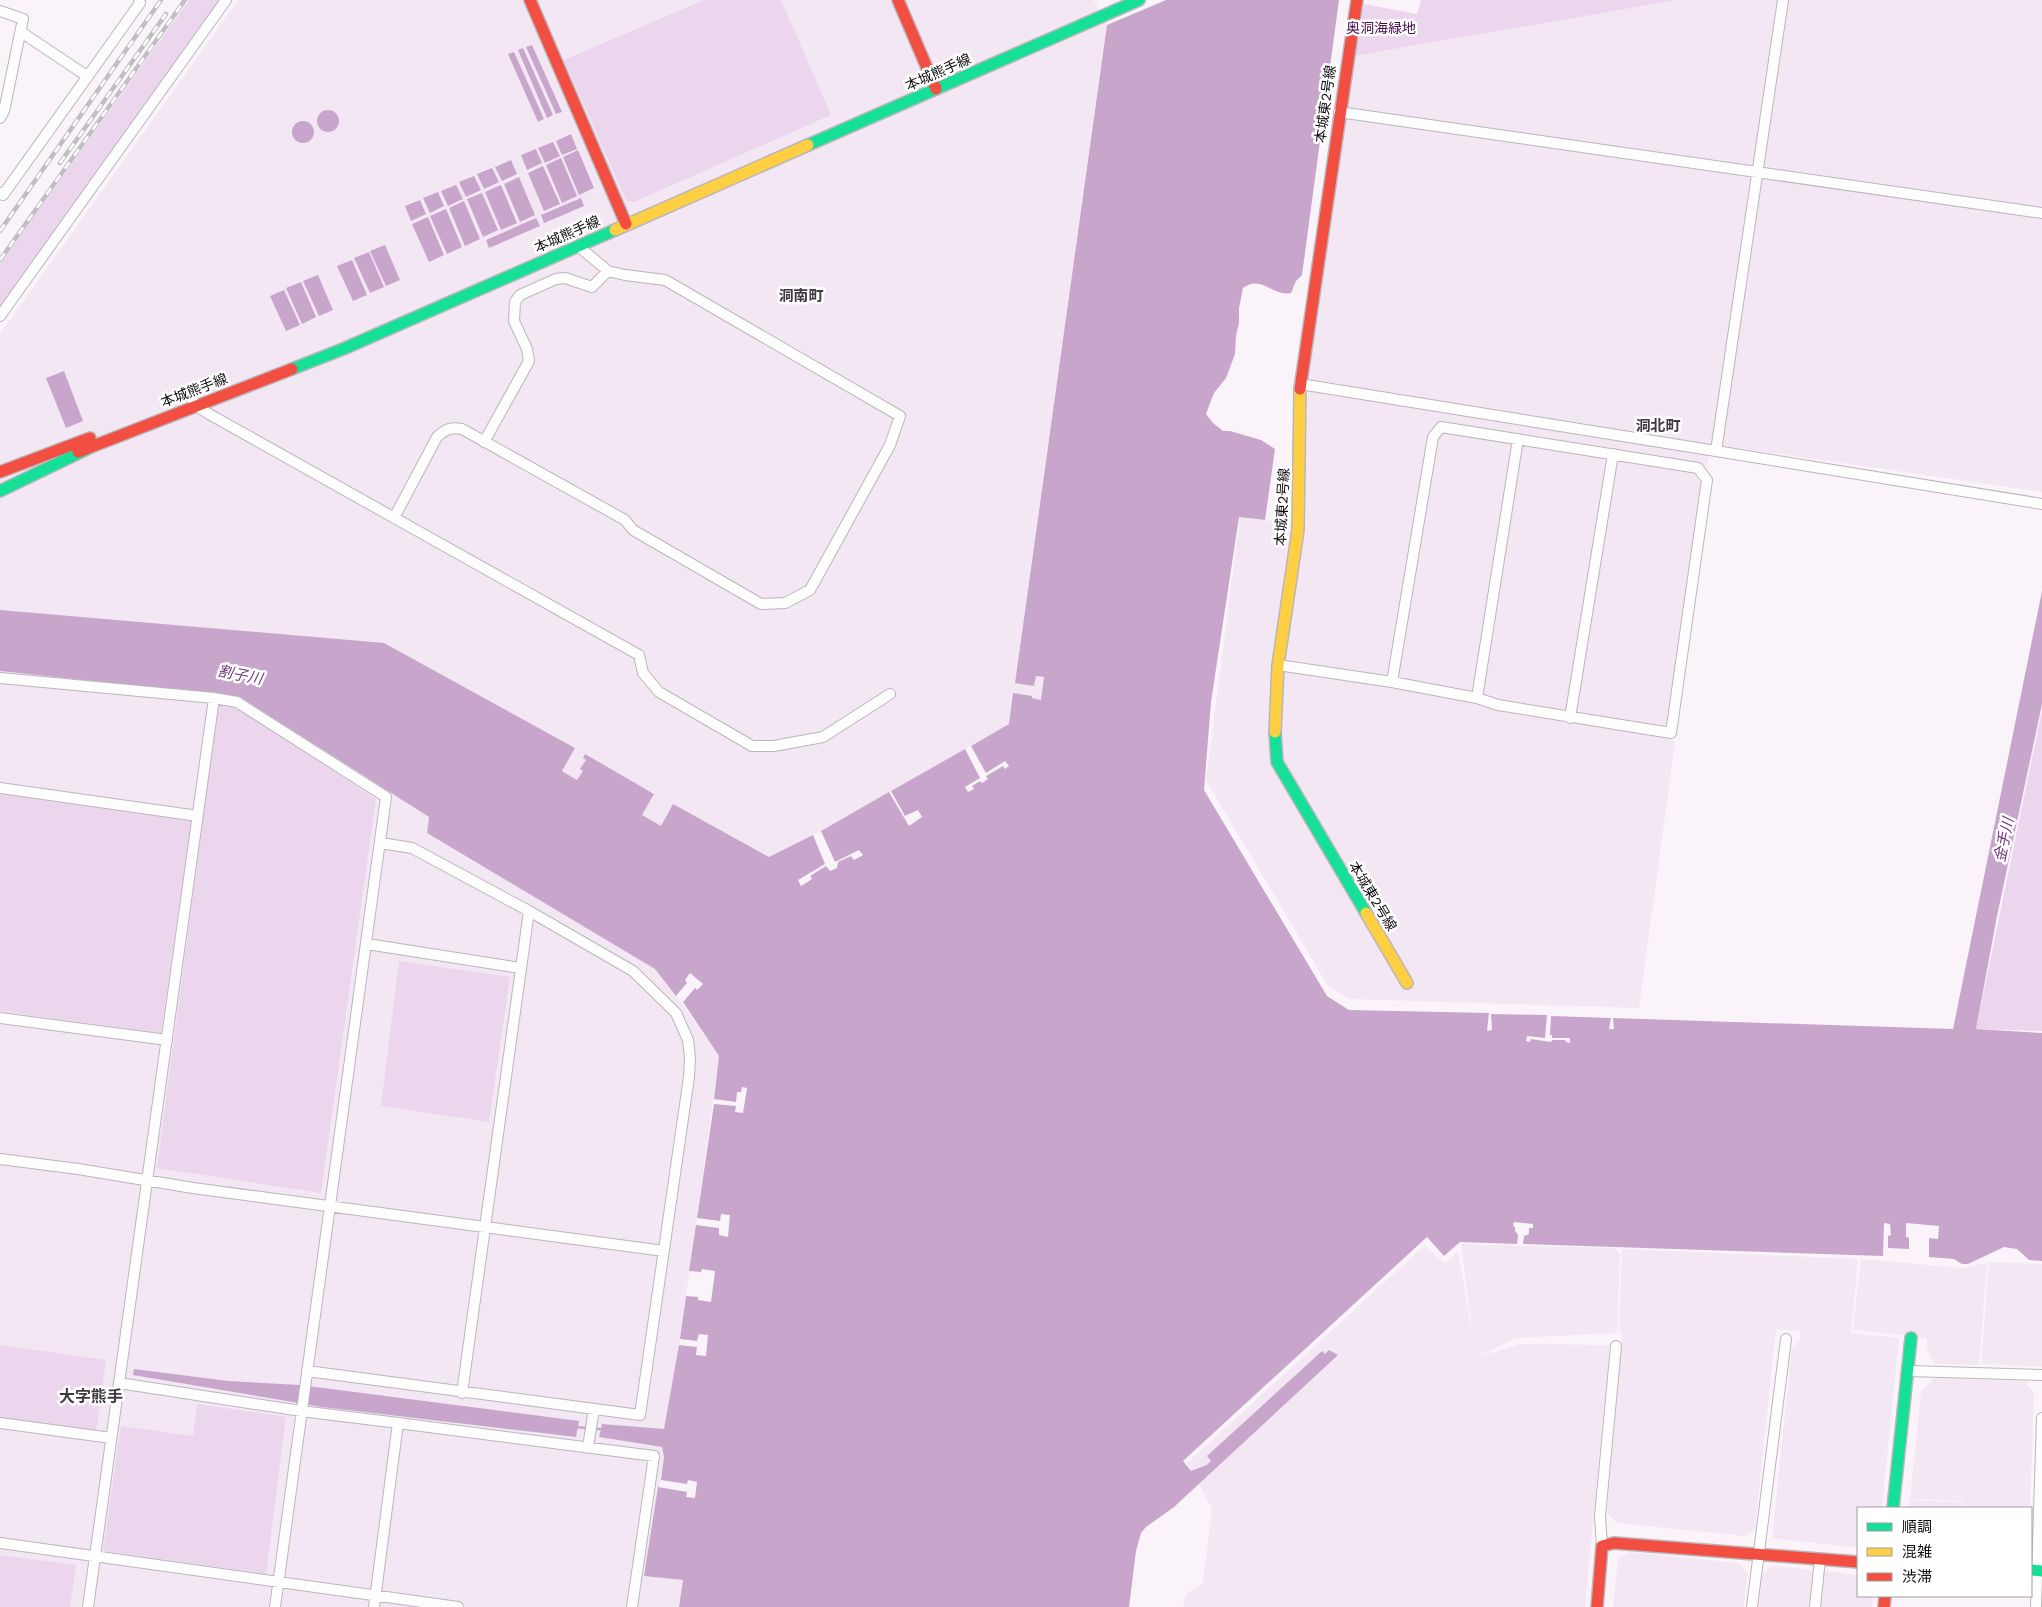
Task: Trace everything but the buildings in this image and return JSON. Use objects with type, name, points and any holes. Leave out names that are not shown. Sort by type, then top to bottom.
[{"type":"main road","points":[[530,0],[625,221]]},
{"type":"main road","points":[[898,0],[935,86]]},
{"type":"main road","name":"本城熊手線","points":[[935,86],[1118,0]]},
{"type":"main road","name":"本城熊手線","points":[[0,482],[87,449],[194,402],[340,342],[1139,0]]},
{"type":"main road","name":"本城東2号線","points":[[1357,0],[1300,384],[1298,530],[1278,665],[1275,741],[1277,762],[1407,983]]},
{"type":"main road","name":"本城熊手線","points":[[0,472],[342,349],[578,246],[625,221]]},
{"type":"main road","points":[[0,491],[87,449]]},
{"type":"main road","points":[[1893,1507],[1911,1338]]},
{"type":"main road","points":[[1597,1607],[1602,1546],[1614,1543],[1857,1562]]},
{"type":"street","points":[[0,192],[3,195],[140,3],[139,0]]},
{"type":"street","points":[[0,316],[226,0]]},
{"type":"street","points":[[1716,451],[1783,0]]},
{"type":"street","points":[[0,11],[23,19],[4,111],[0,118]]},
{"type":"street","points":[[21,32],[87,76]]},
{"type":"street","points":[[1339,112],[2042,213]]},
{"type":"street","points":[[394,518],[437,437],[445,429],[453,427],[462,429],[625,520],[633,530],[762,604],[785,603],[810,590],[890,445],[900,416],[665,280],[608,271],[578,246]]},
{"type":"street","points":[[484,442],[529,362],[528,349],[514,321],[515,302],[520,294],[556,279],[565,278],[592,287],[608,271]]},
{"type":"street","points":[[1300,384],[2042,504]]},
{"type":"street","points":[[194,402],[394,518],[639,655],[642,673],[659,692],[752,746],[774,746],[823,737],[890,694]]},
{"type":"street","points":[[1278,665],[1392,682],[1477,698],[1498,705],[1670,733],[1708,480],[1698,468],[1442,426],[1433,437],[1392,682]]},
{"type":"street","points":[[1477,698],[1518,439]]},
{"type":"street","points":[[1570,718],[1613,454]]},
{"type":"street","points":[[0,678],[214,698],[237,702],[386,797],[275,1607]]},
{"type":"street","points":[[88,1607],[214,698]]},
{"type":"street","points":[[0,788],[198,816]]},
{"type":"street","points":[[307,1371],[462,1393],[640,1415],[689,1077],[690,1058],[688,1040],[676,1013],[633,971],[412,848],[381,843]]},
{"type":"street","points":[[462,1393],[528,911]]},
{"type":"street","points":[[367,944],[520,968]]},
{"type":"street","points":[[0,1018],[167,1040]]},
{"type":"street","points":[[0,1159],[330,1207],[664,1251]]},
{"type":"street","points":[[1752,1607],[1786,1339]]},
{"type":"street","points":[[1602,1546],[1600,1516],[1616,1346]]},
{"type":"street","points":[[1908,1371],[2042,1375]]},
{"type":"street","points":[[119,1382],[398,1423],[654,1456],[632,1607]]},
{"type":"street","points":[[588,1447],[594,1409]]},
{"type":"street","points":[[2036,1607],[2042,1418]]},
{"type":"street","points":[[0,1423],[111,1438]]},
{"type":"street","points":[[374,1607],[398,1423]]},
{"type":"street","points":[[0,1543],[458,1607]]},
{"type":"street","points":[[1815,1607],[1820,1559]]},
{"type":"shaded area","points":[[238,0],[1094,0],[1107,25],[1105,48],[1015,683],[1034,686],[1036,676],[1045,677],[1041,700],[1032,698],[1009,724],[821,831],[769,857],[674,805],[661,826],[642,816],[654,793],[586,760],[583,771],[577,780],[562,771],[575,748],[0,610],[0,334]]},
{"type":"shaded area","points":[[1663,0],[2042,0],[2042,492],[1711,444],[1664,735],[1675,742],[1639,1008],[1350,999],[1328,986],[1206,780],[1240,517],[1304,525],[1308,381],[1353,48]]},
{"type":"shaded area","points":[[0,671],[240,697],[429,817],[427,833],[655,969],[684,1006],[719,1056],[680,1339],[665,1430],[602,1424],[599,1437],[662,1447],[664,1457],[661,1480],[644,1575],[683,1580],[679,1607],[0,1607]]},
{"type":"shaded area","points":[[1461,1244],[1615,1248],[1620,1255],[1617,1333],[1515,1338],[1480,1356],[1520,1344],[1610,1345],[1585,1607],[1183,1607],[1186,1594],[1203,1584],[1212,1508],[1187,1463],[1425,1245],[1445,1264],[1458,1251],[1473,1338]]},
{"type":"shaded area","points":[[1622,1249],[1858,1259],[1851,1333],[1899,1338],[1882,1507],[1857,1507],[1857,1548],[1772,1538],[1792,1348],[1800,1341],[1800,1331],[1776,1329],[1755,1528],[1745,1536],[1617,1523],[1607,1513],[1622,1333],[1619,1333]]},
{"type":"shaded area","points":[[1861,1259],[1963,1268],[1987,1263],[1979,1365],[1934,1364],[1927,1348],[1927,1338],[1853,1330]]},
{"type":"shaded area","points":[[1989,1262],[2042,1264],[2042,1367],[1981,1364]]},
{"type":"shaded area","points":[[1934,1378],[2024,1381],[2034,1393],[2030,1507],[1963,1507],[1963,1501],[1910,1499],[1921,1392]]},
{"type":"shaded area","points":[[1910,1500],[1962,1502],[1961,1507],[1909,1507]]},
{"type":"shaded area","points":[[1629,1552],[1739,1563],[1747,1573],[1744,1607],[1613,1607],[1618,1558]]},
{"type":"shaded area","points":[[1772,1566],[1811,1570],[1815,1576],[1812,1607],[1759,1607],[1762,1575]]},
{"type":"shaded area","points":[[1825,1571],[1857,1575],[1857,1597],[1873,1597],[1872,1607],[1819,1607],[1822,1575]]},
{"type":"green space","points":[[189,0],[219,0],[0,308],[0,264]]},
{"type":"green space","points":[[704,0],[781,0],[831,115],[634,202],[626,200],[564,60]]},
{"type":"green space","name":"奥洞海緑地","points":[[1421,0],[1677,0],[1353,56],[1364,4],[1417,14]]},
{"type":"green space","points":[[218,704],[236,707],[376,799],[321,1193],[157,1168]]},
{"type":"green space","points":[[2042,710],[2042,1031],[1976,1029]]},
{"type":"green space","points":[[0,794],[191,821],[161,1033],[0,1011]]},
{"type":"green space","points":[[399,961],[510,977],[489,1122],[381,1106]]},
{"type":"green space","points":[[0,1345],[106,1360],[96,1433],[0,1420]]},
{"type":"green space","points":[[197,1404],[286,1417],[266,1574],[103,1551],[121,1426],[193,1436]]},
{"type":"green space","points":[[0,1555],[76,1565],[70,1607],[0,1607]]},
{"type":"water","points":[[1166,0],[1339,0],[1302,275],[1296,281],[1291,293],[1278,292],[1256,283],[1249,284],[1243,288],[1239,308],[1235,354],[1226,378],[1214,393],[1206,414],[1223,431],[1230,431],[1261,440],[1275,449],[1265,520],[1239,517],[1211,702],[1204,790],[1327,996],[1349,1010],[1489,1013],[1487,1031],[1492,1030],[1491,1014],[1547,1015],[1545,1038],[1527,1036],[1526,1041],[1530,1042],[1531,1039],[1551,1042],[1552,1040],[1565,1040],[1570,1043],[1570,1038],[1552,1038],[1552,1035],[1550,1035],[1551,1016],[1611,1018],[1609,1029],[1614,1029],[1613,1018],[1953,1029],[2042,591],[2042,704],[1997,916],[1976,1029],[2042,1033],[2042,1261],[2029,1260],[2017,1249],[2004,1247],[1968,1264],[1962,1264],[1954,1259],[1929,1257],[1929,1238],[1938,1239],[1939,1226],[1906,1223],[1906,1237],[1909,1238],[1909,1249],[1888,1248],[1888,1236],[1891,1235],[1890,1224],[1884,1223],[1883,1256],[1523,1244],[1524,1236],[1529,1234],[1529,1228],[1533,1228],[1533,1224],[1514,1222],[1513,1226],[1518,1235],[1517,1244],[1460,1242],[1444,1256],[1427,1237],[1183,1461],[1191,1471],[1207,1465],[1211,1461],[1207,1456],[1322,1351],[1325,1354],[1329,1350],[1338,1355],[1174,1507],[1146,1527],[1141,1533],[1136,1551],[1129,1607],[679,1607],[683,1580],[644,1576],[658,1487],[687,1492],[686,1497],[695,1498],[697,1482],[688,1480],[687,1484],[661,1480],[664,1457],[662,1447],[599,1437],[602,1424],[664,1429],[679,1345],[697,1347],[696,1355],[706,1356],[708,1335],[699,1334],[697,1341],[680,1339],[686,1296],[698,1297],[698,1300],[711,1302],[715,1271],[702,1269],[701,1272],[689,1271],[696,1225],[719,1228],[719,1235],[728,1237],[730,1215],[721,1214],[720,1221],[697,1218],[714,1104],[736,1106],[735,1112],[743,1113],[747,1088],[742,1087],[741,1092],[737,1092],[736,1102],[714,1099],[719,1056],[683,1002],[695,988],[697,990],[703,984],[690,973],[685,980],[687,983],[676,996],[655,969],[427,833],[429,817],[240,697],[0,671],[0,610],[384,643],[575,748],[562,771],[577,780],[583,771],[580,769],[586,760],[583,758],[585,754],[654,794],[642,815],[661,826],[673,804],[769,857],[813,835],[825,864],[798,880],[801,886],[812,879],[810,876],[826,866],[830,871],[837,868],[838,862],[851,856],[854,860],[863,855],[859,850],[835,862],[821,831],[889,792],[909,826],[922,817],[918,810],[905,816],[891,791],[965,749],[980,778],[965,787],[968,792],[974,789],[972,786],[988,779],[986,776],[1003,766],[1005,769],[1009,766],[1005,761],[986,773],[971,746],[1009,724],[1013,693],[1032,696],[1032,698],[1041,700],[1044,677],[1036,676],[1034,686],[1015,683],[1107,25]]},
{"type":"water","points":[[532,45],[562,112],[556,114],[526,47]]},
{"type":"water","points":[[523,48],[553,115],[547,118],[518,50]]},
{"type":"water","points":[[514,52],[544,119],[538,122],[508,54]]},
{"type":"water","points":[[328,110],[336,113],[339,121],[336,129],[328,132],[320,129],[317,121],[320,113]]},
{"type":"water","points":[[303,121],[311,124],[314,132],[311,140],[303,143],[295,140],[292,132],[295,124]]},
{"type":"water","points":[[571,134],[577,149],[562,155],[556,141]]},
{"type":"water","points":[[553,142],[560,156],[545,163],[538,148]]},
{"type":"water","points":[[536,149],[542,163],[527,170],[521,155]]},
{"type":"water","points":[[578,150],[594,188],[579,195],[563,157]]},
{"type":"water","points":[[561,158],[577,196],[562,203],[546,165]]},
{"type":"water","points":[[511,160],[517,174],[502,181],[495,167]]},
{"type":"water","points":[[543,166],[560,204],[544,211],[528,173]]},
{"type":"water","points":[[492,168],[499,182],[484,189],[477,174]]},
{"type":"water","points":[[474,176],[481,190],[466,197],[459,182]]},
{"type":"water","points":[[519,177],[535,215],[520,222],[504,184]]},
{"type":"water","points":[[456,185],[463,199],[448,206],[441,191]]},
{"type":"water","points":[[501,185],[517,223],[501,230],[485,192]]},
{"type":"water","points":[[438,192],[444,206],[430,213],[423,198]]},
{"type":"water","points":[[482,193],[498,230],[483,237],[467,199]]},
{"type":"water","points":[[581,198],[584,206],[544,223],[541,215]]},
{"type":"water","points":[[420,200],[426,214],[411,221],[405,206]]},
{"type":"water","points":[[464,201],[480,239],[465,246],[449,208]]},
{"type":"water","points":[[446,209],[462,247],[447,254],[430,216]]},
{"type":"water","points":[[428,217],[444,255],[429,262],[412,224]]},
{"type":"water","points":[[536,218],[540,226],[489,248],[486,240]]},
{"type":"water","points":[[385,245],[400,280],[386,286],[370,251]]},
{"type":"water","points":[[369,252],[384,287],[370,293],[354,258]]},
{"type":"water","points":[[352,260],[367,295],[353,301],[337,266]]},
{"type":"water","points":[[318,275],[333,310],[319,316],[303,281]]},
{"type":"water","points":[[301,282],[316,317],[302,324],[286,288]]},
{"type":"water","points":[[284,290],[300,325],[286,331],[270,296]]},
{"type":"water","points":[[64,371],[83,421],[66,428],[46,378]]},
{"type":"water","points":[[134,1369],[228,1381],[300,1385],[579,1421],[576,1437],[322,1407],[133,1375]]},
{"type":"waterway","points":[[575,1427],[587,1428]]},
{"type":"waterway","points":[[593,1429],[600,1429]]},
{"type":"railway","points":[[0,231],[161,0]]},
{"type":"railway","points":[[0,260],[185,0]]},
{"type":"railway","points":[[60,163],[166,14]]},
{"type":"traffic: fast","points":[[808,145],[1139,0]]},
{"type":"traffic: fast","points":[[292,369],[343,349],[615,230]]},
{"type":"traffic: fast","points":[[0,491],[87,449]]},
{"type":"traffic: fast","points":[[1275,732],[1277,762],[1366,913]]},
{"type":"traffic: fast","points":[[1893,1507],[1911,1338]]},
{"type":"traffic: fast","points":[[2032,1570],[2042,1571]]},
{"type":"traffic: slow","points":[[615,230],[808,145]]},
{"type":"traffic: slow","points":[[1275,732],[1278,665],[1298,530],[1300,389]]},
{"type":"traffic: slow","points":[[1366,913],[1407,983]]},
{"type":"traffic: jam","points":[[530,0],[626,224]]},
{"type":"traffic: jam","points":[[898,0],[936,89]]},
{"type":"traffic: jam","points":[[1300,389],[1357,0]]},
{"type":"traffic: jam","points":[[78,452],[292,369]]},
{"type":"traffic: jam","points":[[0,472],[90,438]]},
{"type":"traffic: jam","points":[[1597,1607],[1602,1546],[1614,1543],[1857,1562]]},
{"type":"traffic: jam","points":[[1884,1607],[1885,1597]]},
{"type":"district","name":"洞南町","points":[[801,296]]},
{"type":"district","name":"洞北町","points":[[1658,426]]},
{"type":"district","name":"大字熊手","points":[[91,1396]]},
{"type":"water label","name":"割子川","points":[[240,675]]},
{"type":"water label","name":"金手川","points":[[2004,840]]}]
